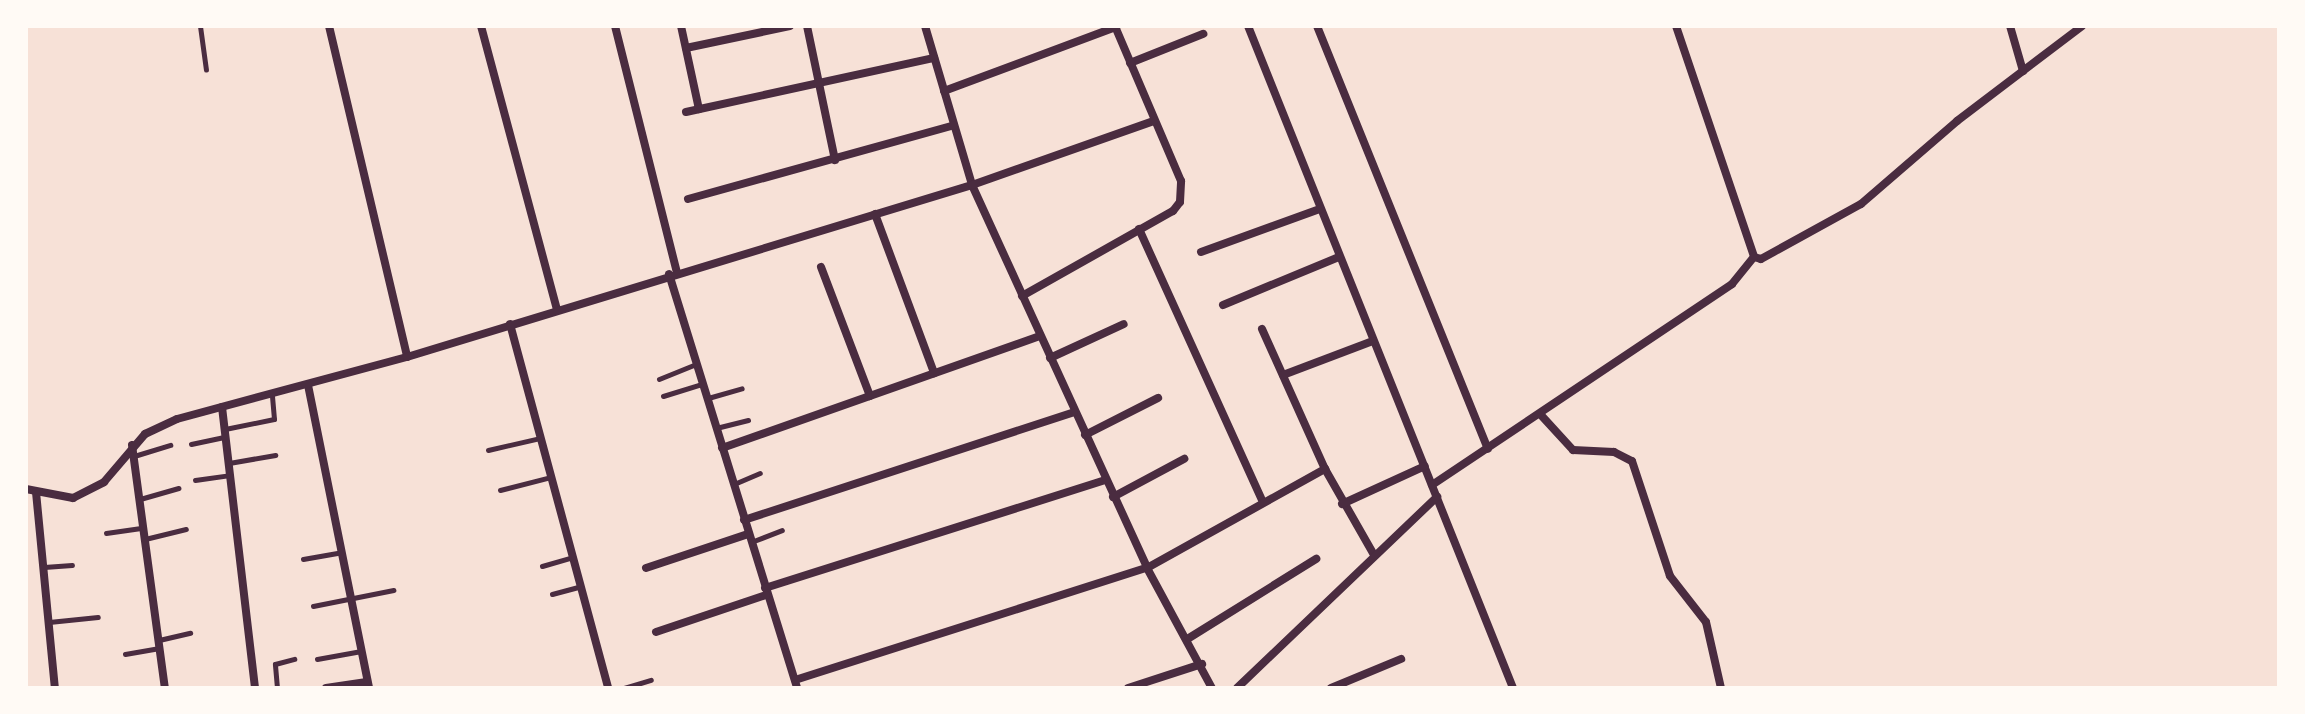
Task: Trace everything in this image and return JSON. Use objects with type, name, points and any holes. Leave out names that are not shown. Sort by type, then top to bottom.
[{"type":"street","points":[[329,26],[407,357]]},
{"type":"street","points":[[481,26],[557,310]]},
{"type":"street","points":[[615,26],[696,364],[796,684],[1147,568],[1325,469]]},
{"type":"street","points":[[681,26],[699,109]]},
{"type":"street","points":[[686,48],[790,26]]},
{"type":"street","points":[[807,26],[835,160]]},
{"type":"street","points":[[925,26],[972,185],[1113,497],[1147,568],[1189,638],[1212,688]]},
{"type":"street","points":[[944,91],[1116,26],[1181,181],[1180,202],[1022,296]]},
{"type":"street","points":[[1248,26],[1513,688]]},
{"type":"street","points":[[1317,26],[1488,449]]},
{"type":"street","points":[[1676,26],[1754,257]]},
{"type":"street","points":[[2010,26],[2023,71]]},
{"type":"street","points":[[1432,485],[1732,284],[1754,257],[1778,254],[1861,204],[2082,26]]},
{"type":"street","points":[[1130,63],[1203,34]]},
{"type":"street","points":[[686,112],[934,58]]},
{"type":"street","points":[[26,489],[73,498],[90,492],[132,445],[160,424],[407,357],[673,273],[972,185],[1154,121]]},
{"type":"street","points":[[688,199],[954,125]]},
{"type":"street","points":[[1201,252],[1320,209]]},
{"type":"street","points":[[875,214],[934,373]]},
{"type":"street","points":[[1139,229],[1263,502]]},
{"type":"street","points":[[1223,305],[1339,257]]},
{"type":"street","points":[[821,267],[870,396]]},
{"type":"street","points":[[510,324],[582,586],[605,687]]},
{"type":"street","points":[[1050,358],[1124,324]]},
{"type":"street","points":[[1262,329],[1342,504],[1373,553]]},
{"type":"street","points":[[722,448],[1040,336]]},
{"type":"street","points":[[1283,375],[1373,341]]},
{"type":"street","points":[[308,385],[368,685],[326,688]]},
{"type":"street","points":[[1085,435],[1158,398]]},
{"type":"street","points":[[222,407],[255,688]]},
{"type":"street","points":[[744,520],[1074,412]]},
{"type":"street","points":[[1540,414],[1573,450],[1614,452],[1632,461],[1670,576],[1706,622],[1721,688]]},
{"type":"street","points":[[132,445],[165,688]]},
{"type":"street","points":[[1113,497],[1184,459]]},
{"type":"street","points":[[1342,504],[1425,466]]},
{"type":"street","points":[[656,632],[765,592],[1105,480]]},
{"type":"street","points":[[36,492],[55,688]]},
{"type":"street","points":[[1237,688],[1248,684],[1373,553],[1437,497]]},
{"type":"street","points":[[646,568],[749,538]]},
{"type":"street","points":[[1189,638],[1316,559]]},
{"type":"street","points":[[1331,688],[1401,659]]},
{"type":"street","points":[[1128,688],[1202,664]]},
{"type":"lane","points":[[200,26],[206,70]]},
{"type":"lane","points":[[659,379],[696,364]]},
{"type":"lane","points":[[663,396],[702,384]]},
{"type":"lane","points":[[707,399],[742,388]]},
{"type":"lane","points":[[191,444],[274,419],[272,395]]},
{"type":"lane","points":[[715,428],[748,420]]},
{"type":"lane","points":[[488,450],[541,438]]},
{"type":"lane","points":[[134,456],[170,445]]},
{"type":"lane","points":[[229,463],[275,455]]},
{"type":"lane","points":[[733,484],[760,473]]},
{"type":"lane","points":[[195,480],[230,475]]},
{"type":"lane","points":[[500,490],[552,477]]},
{"type":"lane","points":[[140,499],[178,488]]},
{"type":"lane","points":[[106,533],[144,528]]},
{"type":"lane","points":[[145,539],[186,529]]},
{"type":"lane","points":[[749,538],[782,530]]},
{"type":"lane","points":[[303,559],[342,552]]},
{"type":"lane","points":[[542,566],[574,557]]},
{"type":"lane","points":[[43,567],[72,565]]},
{"type":"lane","points":[[552,594],[582,586]]},
{"type":"lane","points":[[313,606],[393,590]]},
{"type":"lane","points":[[49,622],[98,617]]},
{"type":"lane","points":[[125,654],[190,633]]},
{"type":"lane","points":[[317,659],[361,651]]},
{"type":"lane","points":[[277,688],[275,664],[294,659]]},
{"type":"lane","points":[[624,688],[651,680]]}]
